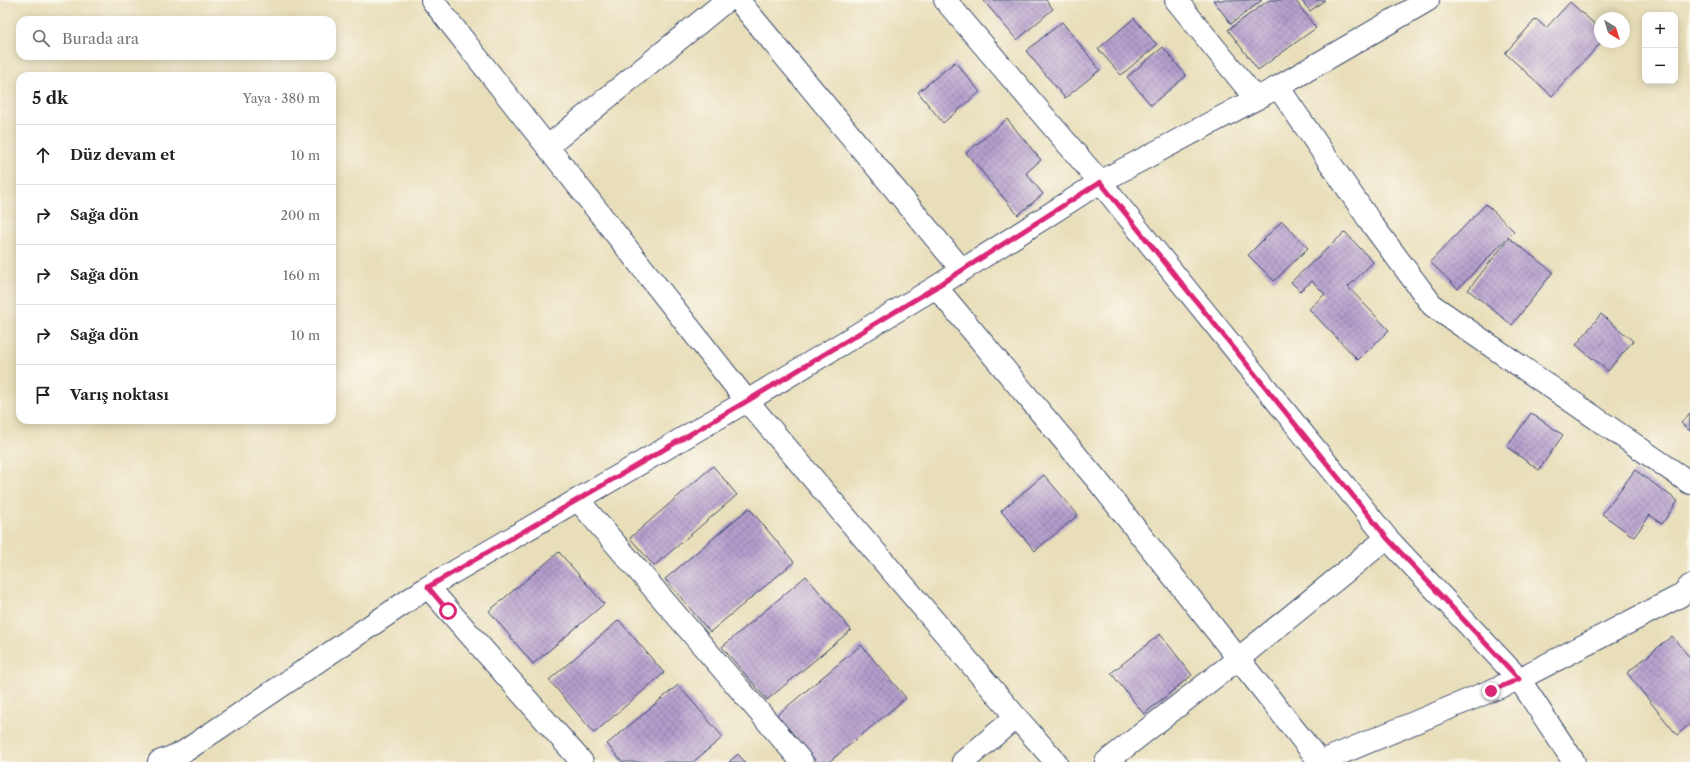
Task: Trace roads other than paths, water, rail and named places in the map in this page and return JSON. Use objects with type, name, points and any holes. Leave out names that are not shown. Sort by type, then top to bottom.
[{"type":"street","points":[[432,0],[747,401],[1056,762]]},
{"type":"street","points":[[548,147],[728,0]]},
{"type":"street","points":[[738,0],[962,270]]},
{"type":"street","points":[[945,0],[1100,182],[1387,538],[1519,679],[1574,762]]},
{"type":"street","points":[[1176,0],[1256,99]]},
{"type":"street","points":[[159,762],[182,754],[428,587],[747,401],[936,287],[1100,182],[1278,87],[1422,1]]},
{"type":"street","points":[[1278,87],[1374,227],[1433,306],[1690,483]]},
{"type":"street","points":[[936,287],[1097,480],[1320,762],[1519,679],[1687,596]]},
{"type":"street","points":[[578,500],[802,762]]},
{"type":"street","points":[[1106,762],[1238,659],[1387,538]]},
{"type":"street","points":[[428,587],[582,762]]},
{"type":"street","points":[[962,762],[1016,717]]}]
